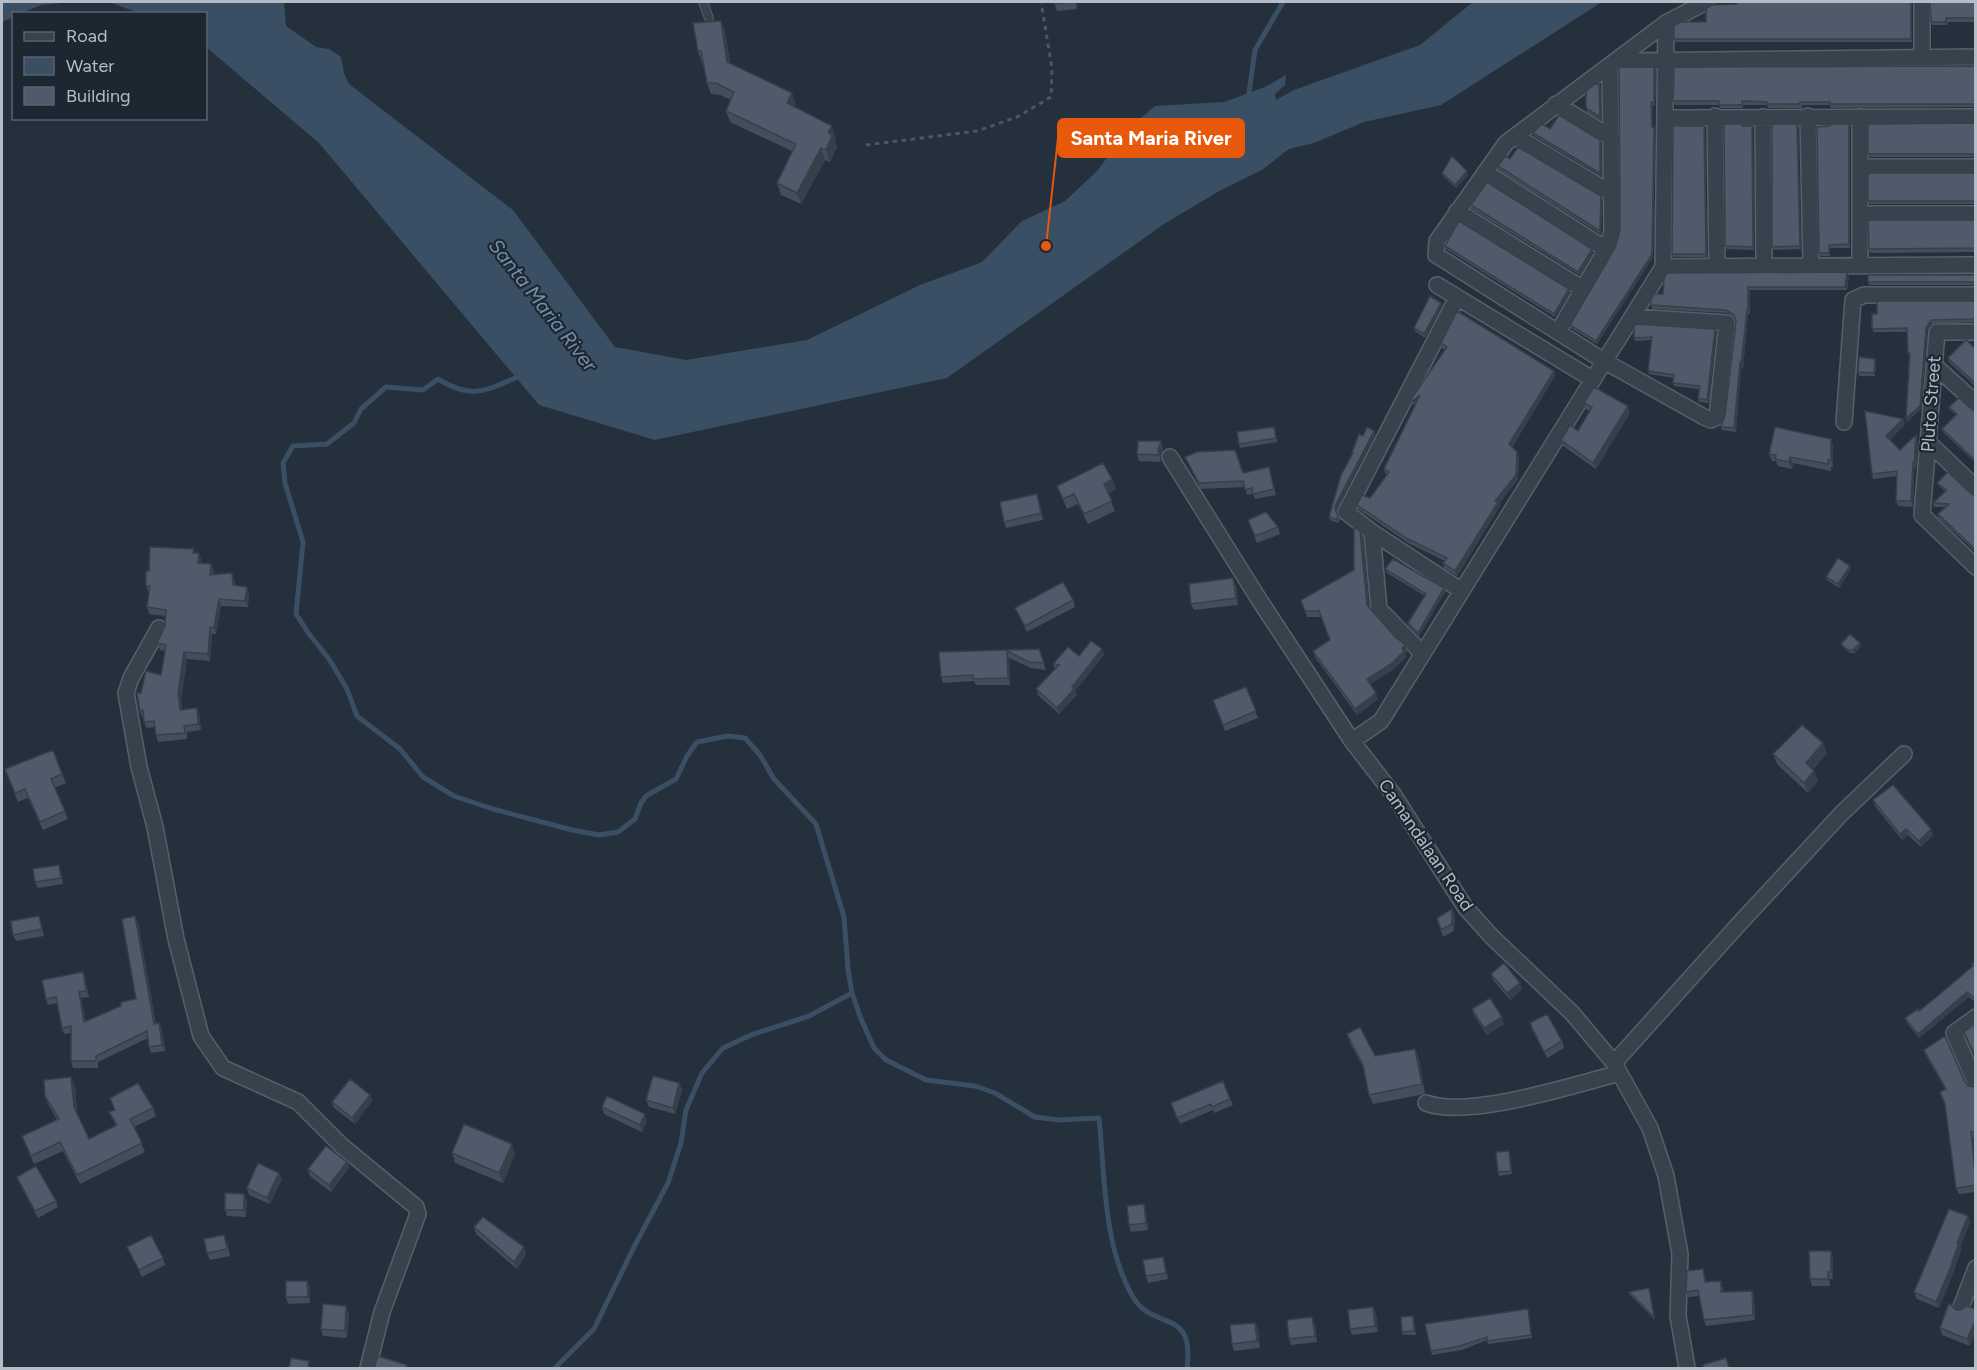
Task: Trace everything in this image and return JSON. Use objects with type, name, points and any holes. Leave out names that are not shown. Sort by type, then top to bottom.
[{"type":"street","points":[[1632,316],[1727,323],[1717,417],[1711,420],[1704,417],[1604,361],[1436,255],[1437,242],[1506,143],[1666,23],[1706,2]]},
{"type":"street","points":[[1922,2],[1922,57]]},
{"type":"street","points":[[1352,741],[1381,721],[1663,267],[1666,23]]},
{"type":"street","points":[[1613,63],[1666,60],[1976,57]]},
{"type":"street","points":[[1558,332],[1606,249],[1612,231],[1613,63]]},
{"type":"street","points":[[1556,104],[1612,138]]},
{"type":"street","points":[[1665,118],[1715,116],[1976,117]]},
{"type":"street","points":[[1715,116],[1716,266]]},
{"type":"street","points":[[1809,116],[1811,266]]},
{"type":"street","points":[[1763,117],[1764,266]]},
{"type":"street","points":[[1860,117],[1860,265]]},
{"type":"street","points":[[1515,136],[1611,193]]},
{"type":"street","points":[[1860,167],[1976,166]]},
{"type":"street","points":[[1485,172],[1606,249]]},
{"type":"street","points":[[1457,211],[1583,289]]},
{"type":"street","points":[[1860,214],[1976,214]]},
{"type":"street","points":[[1663,267],[1976,265]]},
{"type":"street","points":[[1437,285],[1592,380]]},
{"type":"street","points":[[1844,422],[1853,300],[1864,295],[1976,295]]},
{"type":"street","points":[[1457,298],[1346,512],[1372,532],[1462,591]]},
{"type":"street","name":"Pluto Street","points":[[1976,332],[1937,332],[1922,515],[1976,567]]},
{"type":"street","points":[[1935,366],[1976,403]]},
{"type":"street","points":[[1929,442],[1976,488]]},
{"type":"street","name":"Camandalaan Road","points":[[1170,458],[1260,601],[1352,741],[1393,794],[1465,907],[1492,937],[1572,1013],[1617,1068],[1650,1128],[1666,1176],[1680,1254],[1678,1316],[1687,1368]]},
{"type":"street","points":[[1372,532],[1379,609],[1422,653]]},
{"type":"street","points":[[159,628],[131,678],[126,693],[139,767],[155,827],[176,939],[201,1036],[223,1068],[298,1102],[342,1146],[416,1207],[418,1214],[382,1312],[368,1368]]},
{"type":"street","points":[[1426,1103],[1438,1108],[1477,1106],[1544,1094],[1617,1068],[1739,924],[1842,813],[1904,754]]},
{"type":"street","points":[[1976,1017],[1954,1033],[1976,1084]]},
{"type":"street","points":[[1961,1307],[1976,1268]]},
{"type":"lane","points":[[703,2],[709,18]]},
{"type":"path","points":[[867,145],[977,131],[1017,117],[1051,97],[1053,68],[1041,2]]},
{"type":"water","points":[[2,2],[73,2],[41,5],[24,12],[12,12],[12,17],[2,22]]},
{"type":"water","points":[[109,2],[284,2],[286,26],[316,47],[329,49],[341,57],[349,84],[513,210],[615,347],[686,360],[807,340],[920,285],[982,262],[1022,221],[1065,201],[1097,171],[1129,128],[1155,106],[1224,102],[1265,87],[1286,75],[1285,85],[1275,94],[1276,100],[1294,90],[1420,45],[1473,2],[1602,2],[1441,105],[1364,122],[1314,143],[1289,149],[1262,170],[1221,190],[1164,224],[947,378],[655,440],[539,405],[319,143],[207,48],[207,12],[136,12]]},
{"type":"building","points":[[1737,2],[1911,2],[1911,39],[1674,39],[1674,26],[1680,22],[1706,22],[1706,9],[1712,5],[1737,4]]},
{"type":"building","points":[[1930,2],[1976,2],[1976,18],[1946,18],[1946,22],[1931,22]]},
{"type":"building","points":[[721,21],[727,62],[792,93],[787,103],[832,126],[828,132],[832,136],[826,150],[821,148],[797,193],[777,183],[796,144],[726,111],[734,92],[716,83],[707,83],[693,23]]},
{"type":"building","points":[[1976,66],[1976,104],[1800,102],[1800,104],[1767,104],[1767,102],[1742,101],[1742,105],[1719,105],[1719,101],[1673,101],[1674,67]]},
{"type":"building","points":[[1619,67],[1654,67],[1654,102],[1651,102],[1652,127],[1654,127],[1652,254],[1596,341],[1570,325],[1615,248],[1620,230]]},
{"type":"building","points":[[1595,84],[1599,84],[1600,117],[1586,108],[1586,91]]},
{"type":"building","points":[[1559,115],[1600,140],[1600,173],[1533,133],[1542,124],[1550,129]]},
{"type":"building","points":[[1975,123],[1976,154],[1868,154],[1868,124]]},
{"type":"building","points":[[1724,124],[1752,126],[1753,247],[1725,246]]},
{"type":"building","points":[[1772,124],[1797,124],[1800,246],[1772,247]]},
{"type":"building","points":[[1830,124],[1849,124],[1849,244],[1829,245],[1829,253],[1819,253],[1817,127],[1830,126]]},
{"type":"building","points":[[1673,126],[1704,126],[1706,254],[1672,254]]},
{"type":"building","points":[[1518,147],[1601,196],[1600,231],[1498,166],[1505,156],[1510,159]]},
{"type":"building","points":[[1452,156],[1467,171],[1455,185],[1442,173]]},
{"type":"building","points":[[1868,173],[1976,173],[1976,201],[1868,201]]},
{"type":"building","points":[[1487,182],[1592,249],[1578,272],[1471,205]]},
{"type":"building","points":[[1868,220],[1976,220],[1976,248],[1869,249]]},
{"type":"building","points":[[1459,221],[1569,289],[1554,314],[1445,246]]},
{"type":"building","points":[[1847,272],[1845,287],[1748,287],[1748,310],[1734,428],[1721,427],[1725,415],[1736,321],[1734,315],[1726,310],[1651,305],[1654,294],[1663,294],[1664,279],[1667,273]]},
{"type":"building","points":[[1868,275],[1976,275],[1976,282],[1868,282]]},
{"type":"building","points":[[1430,296],[1441,303],[1424,334],[1414,328]]},
{"type":"building","points":[[1877,301],[1976,301],[1976,319],[1931,320],[1926,328],[1920,406],[1906,418],[1910,353],[1908,353],[1907,328],[1872,329],[1872,314],[1877,314]]},
{"type":"building","points":[[1457,311],[1554,371],[1509,444],[1517,452],[1516,475],[1495,501],[1498,502],[1455,571],[1443,563],[1447,558],[1408,539],[1357,505],[1362,495],[1370,498],[1389,472],[1384,469],[1420,395],[1413,401],[1411,399],[1447,347],[1441,343]]},
{"type":"building","points":[[1636,324],[1715,329],[1707,400],[1698,398],[1700,386],[1673,383],[1674,375],[1648,371],[1652,337],[1634,338]]},
{"type":"building","points":[[1966,340],[1976,349],[1976,384],[1948,358]]},
{"type":"building","points":[[1859,357],[1875,359],[1874,373],[1858,372]]},
{"type":"building","points":[[1594,387],[1628,406],[1593,463],[1561,440],[1570,425],[1578,431],[1592,407],[1584,403]]},
{"type":"building","points":[[1959,398],[1976,413],[1976,461],[1942,429],[1957,414],[1949,407]]},
{"type":"building","points":[[1865,411],[1903,419],[1886,436],[1900,450],[1916,435],[1911,501],[1896,501],[1897,471],[1872,474]]},
{"type":"building","points":[[1274,427],[1276,438],[1239,444],[1237,432]]},
{"type":"building","points":[[1367,427],[1374,431],[1336,504],[1337,520],[1329,517],[1341,475],[1353,453],[1359,434],[1363,436]]},
{"type":"building","points":[[1775,427],[1831,439],[1831,460],[1828,460],[1828,464],[1790,457],[1789,462],[1775,459],[1776,455],[1769,454]]},
{"type":"building","points":[[1138,441],[1161,441],[1159,455],[1137,454]]},
{"type":"building","points":[[1235,450],[1243,473],[1269,467],[1274,489],[1253,494],[1252,488],[1245,490],[1243,481],[1199,483],[1185,457],[1197,452]]},
{"type":"building","points":[[1103,463],[1112,479],[1104,484],[1112,501],[1084,514],[1074,494],[1063,499],[1057,486]]},
{"type":"building","points":[[1948,472],[1976,497],[1976,550],[1938,514],[1949,504],[1933,503],[1947,490],[1937,483]]},
{"type":"building","points":[[1037,494],[1041,513],[1004,522],[1000,502]]},
{"type":"building","points":[[1266,512],[1278,527],[1255,536],[1248,520]]},
{"type":"building","points":[[1354,527],[1360,531],[1367,605],[1405,645],[1402,648],[1404,651],[1391,664],[1367,679],[1376,693],[1355,709],[1313,651],[1330,640],[1319,611],[1305,611],[1301,600],[1354,570]]},
{"type":"building","points":[[150,547],[194,549],[193,553],[199,553],[198,563],[211,564],[210,575],[232,573],[233,585],[247,587],[245,601],[219,599],[214,628],[210,627],[208,654],[184,652],[178,693],[180,710],[197,708],[198,724],[184,726],[185,733],[156,735],[154,721],[144,722],[143,710],[140,711],[137,693],[141,693],[146,671],[161,675],[166,645],[157,643],[165,626],[166,610],[147,607],[150,586],[146,586],[146,571],[149,571]]},
{"type":"building","points":[[1838,558],[1850,566],[1838,584],[1826,577]]},
{"type":"building","points":[[1393,559],[1444,588],[1418,633],[1408,623],[1426,594],[1385,569]]},
{"type":"building","points":[[1233,578],[1236,598],[1191,604],[1189,584]]},
{"type":"building","points":[[1063,582],[1073,600],[1025,626],[1015,608]]},
{"type":"building","points":[[1850,634],[1860,643],[1853,650],[1848,650],[1841,644]]},
{"type":"building","points":[[1091,641],[1102,649],[1072,687],[1074,689],[1057,708],[1036,689],[1059,665],[1053,664],[1068,647],[1079,656]]},
{"type":"building","points":[[1039,649],[1044,663],[1029,662],[1007,651],[1008,678],[973,679],[973,675],[941,677],[939,652]]},
{"type":"building","points":[[1246,687],[1256,711],[1223,725],[1213,700]]},
{"type":"building","points":[[1802,725],[1823,743],[1806,763],[1814,771],[1804,783],[1773,754]]},
{"type":"building","points":[[53,750],[62,774],[51,779],[65,811],[40,822],[25,789],[15,793],[5,769]]},
{"type":"building","points":[[1893,785],[1931,829],[1919,841],[1906,829],[1900,834],[1873,800]]},
{"type":"building","points":[[59,865],[61,878],[35,882],[33,869]]},
{"type":"building","points":[[1452,909],[1452,924],[1441,930],[1437,918]]},
{"type":"building","points":[[39,916],[42,929],[13,935],[11,921]]},
{"type":"building","points":[[135,916],[154,1024],[159,1023],[162,1045],[149,1047],[147,1031],[96,1056],[96,1061],[71,1061],[71,1026],[62,1028],[56,997],[46,999],[42,980],[83,972],[86,991],[79,992],[84,1022],[121,1006],[121,1002],[136,999],[122,919]]},
{"type":"building","points":[[1976,961],[1976,1000],[1967,992],[1918,1034],[1905,1018],[1918,1009],[1919,1011]]},
{"type":"building","points":[[1504,963],[1520,983],[1507,993],[1491,974]]},
{"type":"building","points":[[1490,998],[1502,1017],[1484,1028],[1472,1009]]},
{"type":"building","points":[[1547,1014],[1562,1041],[1544,1052],[1530,1023]]},
{"type":"building","points":[[1976,1023],[1976,1058],[1964,1032]]},
{"type":"building","points":[[1360,1027],[1375,1056],[1415,1049],[1422,1084],[1369,1095],[1363,1065],[1347,1034]]},
{"type":"building","points":[[1945,1036],[1965,1082],[1968,1086],[1976,1087],[1976,1131],[1971,1132],[1976,1185],[1956,1188],[1945,1104],[1940,1092],[1946,1089],[1924,1050]]},
{"type":"building","points":[[653,1076],[679,1083],[673,1108],[646,1100]]},
{"type":"building","points":[[71,1077],[74,1107],[89,1139],[117,1125],[109,1112],[115,1110],[110,1098],[138,1083],[153,1108],[130,1119],[142,1143],[77,1175],[60,1142],[31,1156],[22,1136],[59,1119],[45,1096],[44,1080]]},
{"type":"building","points":[[350,1079],[370,1095],[352,1118],[332,1102]]},
{"type":"building","points":[[1223,1081],[1230,1099],[1177,1118],[1171,1103]]},
{"type":"building","points":[[607,1096],[645,1114],[640,1125],[602,1107]]},
{"type":"building","points":[[464,1124],[512,1144],[499,1173],[452,1153]]},
{"type":"building","points":[[326,1146],[347,1162],[329,1185],[308,1169]]},
{"type":"building","points":[[1509,1151],[1511,1171],[1498,1172],[1496,1152]]},
{"type":"building","points":[[258,1163],[279,1173],[267,1198],[247,1188]]},
{"type":"building","points":[[36,1166],[56,1201],[35,1211],[17,1177]]},
{"type":"building","points":[[225,1193],[244,1194],[244,1210],[225,1210]]},
{"type":"building","points":[[1144,1204],[1146,1223],[1129,1225],[1127,1206]]},
{"type":"building","points":[[1949,1209],[1968,1216],[1957,1243],[1959,1243],[1953,1262],[1936,1302],[1914,1292]]},
{"type":"building","points":[[483,1217],[524,1247],[514,1262],[474,1227]]},
{"type":"building","points":[[151,1235],[163,1258],[139,1270],[127,1247]]},
{"type":"building","points":[[224,1235],[227,1249],[207,1253],[204,1239]]},
{"type":"building","points":[[1809,1251],[1831,1251],[1831,1272],[1828,1272],[1828,1279],[1810,1279]]},
{"type":"building","points":[[1163,1257],[1166,1273],[1146,1276],[1143,1260]]},
{"type":"building","points":[[1703,1269],[1705,1282],[1721,1281],[1721,1292],[1752,1291],[1753,1315],[1704,1320],[1698,1290],[1686,1292],[1687,1271]]},
{"type":"building","points":[[286,1281],[307,1281],[308,1297],[286,1297]]},
{"type":"building","points":[[1649,1288],[1654,1317],[1629,1292]]},
{"type":"building","points":[[1949,1303],[1956,1310],[1961,1310],[1966,1306],[1976,1309],[1976,1319],[1967,1339],[1940,1328]]},
{"type":"building","points":[[323,1304],[346,1306],[345,1331],[321,1329]]},
{"type":"building","points":[[1373,1307],[1375,1326],[1350,1329],[1348,1310]]},
{"type":"building","points":[[1528,1309],[1531,1335],[1487,1341],[1487,1337],[1460,1346],[1431,1351],[1425,1324]]},
{"type":"building","points":[[1413,1316],[1414,1331],[1402,1332],[1401,1317]]},
{"type":"building","points":[[1312,1317],[1315,1336],[1289,1339],[1287,1320]]},
{"type":"building","points":[[1255,1323],[1257,1341],[1232,1344],[1230,1325]]},
{"type":"building","points":[[378,1356],[407,1365],[406,1368],[374,1368]]},
{"type":"building","points":[[291,1358],[309,1361],[308,1368],[289,1368]]},
{"type":"building","points":[[1726,1358],[1729,1368],[1704,1368],[1703,1365]]},
{"type":"waterway","points":[[1248,100],[1255,50],[1283,2]]},
{"type":"waterway","points":[[522,375],[480,391],[461,390],[438,379],[423,390],[386,387],[361,409],[354,423],[327,444],[293,446],[283,463],[285,483],[303,542],[296,614],[329,659],[347,689],[357,716],[400,749],[423,777],[454,796],[493,809],[599,835],[618,832],[635,819],[646,796],[676,779],[697,742],[728,736],[745,738],[760,755],[774,779],[816,824],[844,917],[852,993],[874,1048],[886,1060],[926,1080],[975,1086],[995,1093],[1035,1117],[1059,1120],[1099,1118],[1107,1210],[1116,1256],[1123,1277],[1141,1308],[1170,1322],[1185,1336],[1188,1349],[1187,1368]]},
{"type":"waterway","points":[[555,1368],[594,1329],[668,1183],[681,1143],[686,1110],[702,1073],[723,1048],[751,1035],[809,1016],[852,993]]},
{"type":"place","name":"Santa Maria River","points":[[1046,246]]}]
